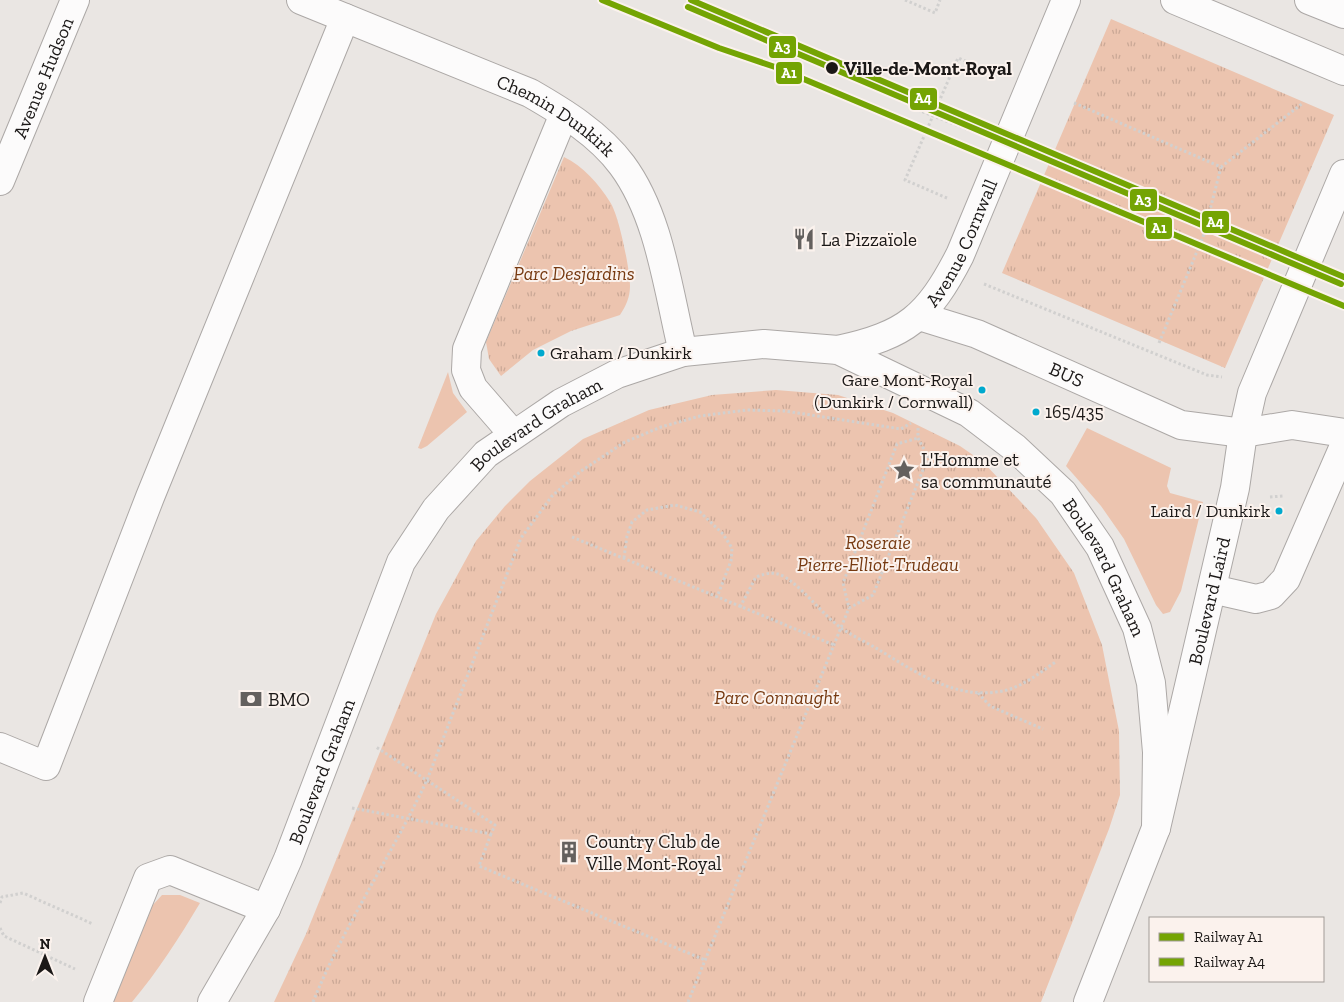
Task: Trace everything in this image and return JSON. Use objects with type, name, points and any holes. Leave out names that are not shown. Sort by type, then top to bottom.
[{"type":"street","name":"Avenue Hudson","points":[[0,181],[75,0]]},
{"type":"street","name":"Chemin Dunkirk","points":[[301,0],[530,93],[564,114],[608,149],[622,165],[638,189],[651,218],[683,352]]},
{"type":"street","name":"Avenue Cornwall","points":[[838,350],[889,337],[919,316],[944,286],[960,255],[1066,0]]},
{"type":"street","points":[[1174,0],[1344,71]]},
{"type":"street","points":[[1309,0],[1344,14]]},
{"type":"street","points":[[0,747],[46,766],[150,497],[345,18]]},
{"type":"street","points":[[514,434],[474,388],[466,370],[467,348],[564,114]]},
{"type":"street","name":"Boulevard Laird","points":[[1088,1002],[1156,828],[1235,488],[1243,432],[1256,382],[1344,174]]},
{"type":"street","name":"BUS","points":[[919,316],[977,334],[1181,425],[1243,432]]},
{"type":"street","name":"Boulevard Graham","points":[[212,1002],[266,909],[288,859],[401,562],[436,509],[486,454],[561,403],[617,374],[683,352],[764,344],[838,350],[969,413],[1007,442],[1063,493],[1100,547],[1136,628],[1151,683],[1157,752],[1156,828]]},
{"type":"street","points":[[1243,432],[1292,425],[1344,433]]},
{"type":"street","points":[[1212,589],[1256,599],[1271,595],[1286,579],[1344,446]]},
{"type":"street","points":[[98,1002],[148,878],[170,870],[266,909]]},
{"type":"path","points":[[905,0],[935,12],[940,0]]},
{"type":"path","points":[[952,200],[905,180],[958,58],[1003,77]]},
{"type":"path","points":[[1074,103],[1221,167]]},
{"type":"path","points":[[1159,343],[1204,237],[1221,167],[1303,103]]},
{"type":"path","points":[[913,108],[979,135]]},
{"type":"path","points":[[981,283],[1207,375]]},
{"type":"path","points":[[313,1002],[367,893],[410,817],[427,780],[521,538],[552,496],[581,471],[625,442],[661,427],[700,416],[747,410],[786,411],[901,429],[918,419]]},
{"type":"path","points":[[688,1002],[849,608],[843,583],[897,444],[918,438],[928,457],[873,594],[849,608]]},
{"type":"path","points":[[624,558],[627,536],[632,522],[647,510],[675,505],[700,512],[723,534],[732,548],[731,562],[717,597]]},
{"type":"path","points":[[572,537],[834,646]]},
{"type":"path","points":[[740,607],[756,577],[770,572],[784,577],[841,628],[894,660],[947,687],[978,692],[996,692],[1020,685],[1056,661]]},
{"type":"path","points":[[978,692],[982,699],[996,709],[1043,729]]},
{"type":"path","points":[[376,747],[495,825],[479,866],[706,960]]},
{"type":"path","points":[[352,808],[410,817],[491,834]]},
{"type":"path","points":[[0,903],[2,898],[23,893],[100,927]]},
{"type":"path","points":[[0,928],[4,936],[82,972]]},
{"type":"green space","points":[[1111,19],[1334,115],[1225,368],[1002,273]]},
{"type":"green space","name":"Parc Desjardins","points":[[564,157],[578,165],[596,182],[606,195],[613,209],[620,230],[628,268],[630,286],[626,305],[620,315],[571,331],[533,350],[501,376],[489,359],[486,342]]},
{"type":"green space","points":[[448,372],[453,393],[467,412],[427,446],[421,449],[418,448]]},
{"type":"green space","name":"Parc Connaught","points":[[776,390],[838,395],[893,413],[960,446],[983,462],[1036,518],[1074,573],[1102,645],[1119,731],[1120,795],[1109,829],[1041,1002],[274,1002],[306,934],[436,614],[476,541],[505,506],[530,481],[583,439],[649,410],[712,395]]},
{"type":"green space","points":[[1087,428],[1171,468],[1167,486],[1170,493],[1203,502],[1181,591],[1170,612],[1163,614],[1156,605],[1124,539],[1101,506],[1066,466]]},
{"type":"green space","points":[[162,895],[180,895],[200,903],[168,954],[132,1002],[110,1002],[151,907]]},
{"type":"rail line","name":"A1","points":[[602,0],[719,48],[775,67],[1344,306]]},
{"type":"rail line","name":"A4","points":[[691,0],[1344,277]]},
{"type":"transit line","name":"A3","points":[[688,7],[1341,284]]},
{"type":"place","name":"Ville-de-Mont-Royal","points":[[832,68]]},
{"type":"place","name":"La Pizzaïole","points":[[804,239]]},
{"type":"place","name":"Graham / Dunkirk","points":[[541,353]]},
{"type":"place","name":"Gare Mont-Royal (Dunkirk / Cornwall)","points":[[982,390]]},
{"type":"place","name":"165/435","points":[[1036,412]]},
{"type":"place","name":"L'Homme et sa communauté","points":[[904,470]]},
{"type":"place","name":"Laird / Dunkirk","points":[[1279,511]]},
{"type":"place","name":"BMO","points":[[251,699]]},
{"type":"place","name":"Country Club de Ville Mont-Royal","points":[[569,852]]},
{"type":"park label","name":"Roseraie Pierre-Elliot-Trudeau","points":[[878,553]]}]
